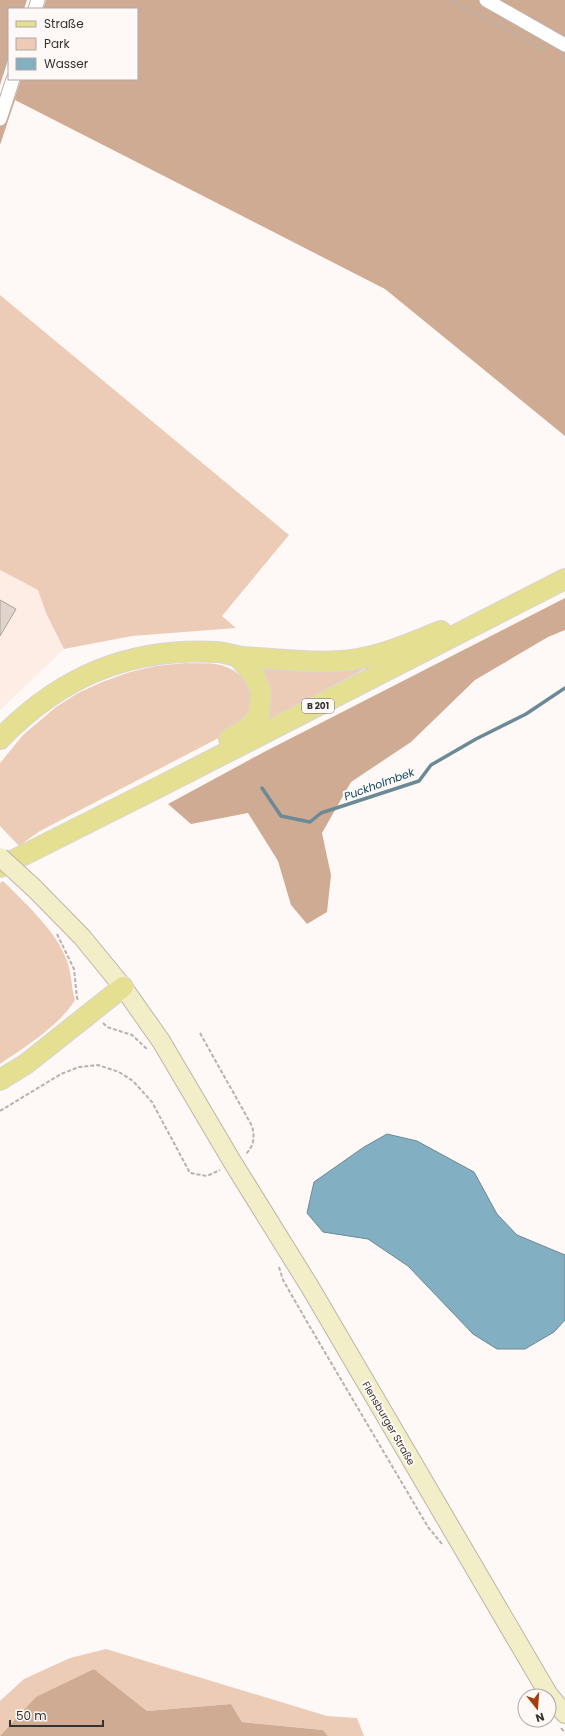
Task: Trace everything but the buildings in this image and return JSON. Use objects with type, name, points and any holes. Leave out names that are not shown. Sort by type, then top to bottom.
[{"type":"main road","name":"B 201","points":[[0,867],[565,579]]},
{"type":"main road","points":[[0,739],[55,692],[92,672],[132,658],[187,651],[219,652],[237,656],[304,661],[341,661],[380,655],[442,630],[475,626]]},
{"type":"main road","points":[[161,786],[175,771],[247,729],[259,715],[261,692],[254,675],[237,656]]},
{"type":"main road","points":[[0,1080],[26,1064],[123,987]]},
{"type":"street","points":[[486,0],[565,45]]},
{"type":"street","points":[[0,119],[7,76]]},
{"type":"street","name":"Flensburger Straße","points":[[0,857],[34,888],[82,937],[123,987],[161,1041],[233,1163],[310,1287],[536,1673],[550,1695],[565,1714]]},
{"type":"path","points":[[450,0],[551,53]]},
{"type":"path","points":[[558,57],[565,60]]},
{"type":"path","points":[[7,76],[8,64]]},
{"type":"path","points":[[57,933],[74,969],[77,998],[90,1013],[107,1027],[132,1035],[150,1052]]},
{"type":"path","points":[[0,1111],[61,1074],[79,1067],[98,1065],[119,1072],[133,1081],[152,1102],[190,1172],[207,1176],[246,1155],[255,1138],[252,1126],[200,1033]]},
{"type":"path","points":[[278,1265],[283,1280],[298,1307],[424,1520],[446,1549]]},
{"type":"shaded area","points":[[0,0],[27,0],[24,8],[8,8],[8,60],[0,85]]},
{"type":"shaded area","points":[[46,0],[565,0],[565,436],[385,289],[15,100],[0,145],[0,93],[14,100],[21,80],[138,80],[138,8],[43,8]]},
{"type":"shaded area","points":[[0,570],[38,590],[46,613],[64,649],[0,710]]},
{"type":"shaded area","points":[[565,598],[565,630],[548,637],[475,680],[411,742],[351,782],[322,833],[331,875],[327,912],[307,924],[291,905],[278,861],[248,813],[191,824],[168,804],[264,752]]},
{"type":"shaded area","points":[[94,1669],[147,1711],[231,1704],[242,1722],[323,1730],[328,1736],[0,1736],[36,1697]]},
{"type":"green space","points":[[0,295],[289,535],[222,616],[236,628],[132,636],[64,649],[46,613],[38,590],[0,570]]},
{"type":"green space","points":[[186,663],[220,665],[233,670],[245,680],[249,686],[253,700],[251,710],[232,731],[40,831],[19,846],[0,826],[0,763],[23,735],[56,707],[78,693],[102,682],[130,672],[156,666]]},
{"type":"green space","points":[[255,665],[370,666],[266,721]]},
{"type":"green space","points":[[3,881],[40,918],[56,939],[69,966],[75,1000],[60,1019],[51,1027],[0,1064],[0,883]]},
{"type":"green space","points":[[106,1649],[327,1716],[357,1718],[364,1736],[328,1736],[323,1730],[242,1722],[231,1704],[147,1711],[94,1669],[0,1736],[0,1701],[24,1679],[70,1658]]},
{"type":"water","points":[[387,1134],[417,1141],[474,1172],[497,1214],[517,1235],[565,1255],[565,1320],[554,1332],[525,1349],[497,1349],[473,1334],[408,1266],[368,1239],[323,1232],[307,1213],[314,1182],[364,1147]]},
{"type":"waterway","name":"Puckholmbek","points":[[262,788],[281,816],[310,822],[321,813],[419,781],[431,765],[476,739],[526,714],[565,688]]}]
